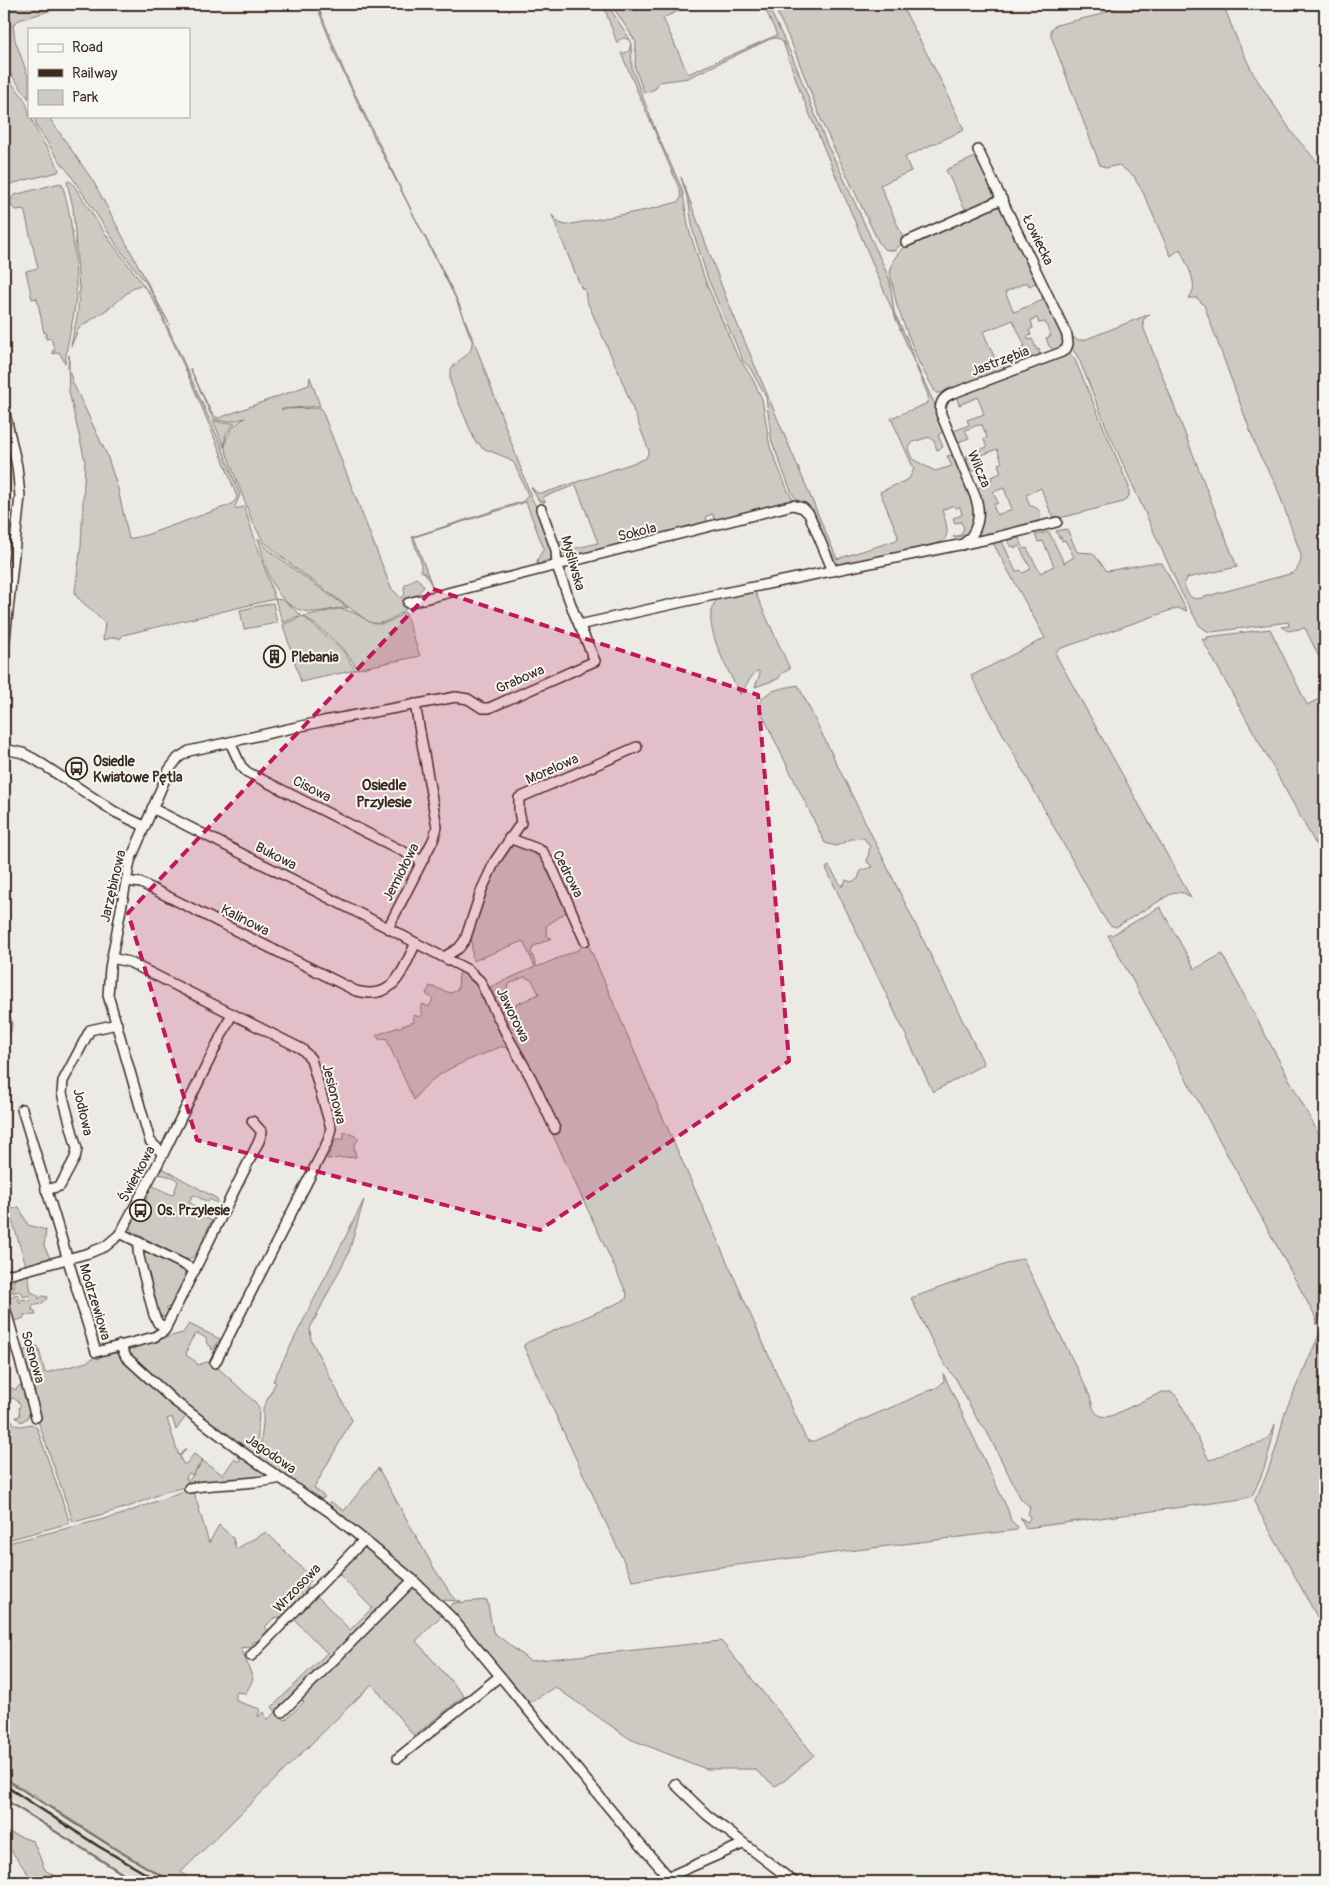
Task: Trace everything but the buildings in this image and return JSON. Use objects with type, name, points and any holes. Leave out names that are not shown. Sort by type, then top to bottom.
[{"type":"street","name":"Łowiecka","points":[[978,150],[1067,335],[1068,344]]},
{"type":"street","points":[[906,242],[1002,199]]},
{"type":"street","name":"Jastrzębia","points":[[941,402],[951,394],[1062,352],[1068,344]]},
{"type":"street","name":"Wilcza","points":[[941,402],[941,414],[975,496],[978,508],[978,522],[975,530],[968,541],[962,544]]},
{"type":"street","points":[[4,409],[18,472],[20,496],[4,649]]},
{"type":"street","name":"Sokola","points":[[408,603],[796,505],[803,508],[812,518],[835,570]]},
{"type":"street","name":"Myśliwska","points":[[542,509],[556,550],[557,566],[595,661]]},
{"type":"street","points":[[579,625],[1057,522]]},
{"type":"street","name":"Grabowa","points":[[456,697],[468,700],[482,708],[488,708],[595,661]]},
{"type":"street","name":"Jarzębinowa","points":[[163,1154],[150,1141],[108,995],[112,958],[130,861],[169,770],[178,758],[189,751],[324,720],[456,697]]},
{"type":"street","name":"Jemiołowa","points":[[388,928],[434,838],[437,828],[415,704]]},
{"type":"street","name":"Cisowa","points":[[230,742],[241,766],[247,772],[422,861]]},
{"type":"street","name":"Morelowa","points":[[510,838],[522,823],[519,811],[520,798],[637,747]]},
{"type":"street","points":[[4,749],[23,752],[115,812],[144,826]]},
{"type":"street","name":"Bukowa","points":[[152,808],[388,928]]},
{"type":"street","points":[[444,957],[456,951],[466,940],[482,889],[495,861],[510,838]]},
{"type":"street","name":"Cedrowa","points":[[510,838],[542,852],[552,867],[585,941]]},
{"type":"street","name":"Kalinowa","points":[[126,881],[140,884],[350,989],[368,994],[384,990],[395,984],[416,943]]},
{"type":"street","points":[[388,928],[416,943]]},
{"type":"street","name":"Jaworowa","points":[[416,943],[472,973],[483,985],[555,1129]]},
{"type":"street","name":"Jesionowa","points":[[112,958],[129,962],[302,1049],[311,1059],[331,1128],[328,1141],[215,1363]]},
{"type":"street","name":"Świerkowa","points":[[4,1276],[98,1250],[106,1246],[120,1233],[163,1154],[232,1014]]},
{"type":"street","name":"Jodłowa","points":[[46,1190],[60,1186],[75,1158],[77,1149],[62,1093],[63,1081],[90,1030],[117,1024]]},
{"type":"street","name":"Modrzewiowa","points":[[22,1109],[96,1352],[158,1336],[166,1328]]},
{"type":"street","points":[[140,1243],[138,1257],[154,1317],[166,1328],[259,1141],[262,1132],[252,1121]]},
{"type":"street","points":[[120,1233],[195,1270]]},
{"type":"street","name":"Sosnowa","points":[[4,1304],[36,1417]]},
{"type":"street","name":"Jagodowa","points":[[120,1345],[126,1358],[173,1400],[331,1513],[434,1598],[670,1880]]},
{"type":"street","points":[[189,1488],[213,1484],[260,1483],[281,1478]]},
{"type":"street","name":"Wrzosowa","points":[[251,1656],[364,1540]]},
{"type":"street","points":[[282,1712],[413,1580]]},
{"type":"street","points":[[398,1758],[500,1676]]},
{"type":"street","points":[[675,1784],[707,1815],[794,1882]]},
{"type":"street","points":[[670,1880],[743,1844]]},
{"type":"highlighted area","points":[[433,589],[758,695],[789,1061],[540,1230],[197,1140],[128,913]]},
{"type":"shaded area","points":[[4,1781],[37,1804],[166,1882],[143,1882],[104,1860],[4,1795]]},
{"type":"green space","points":[[4,4],[72,4],[19,20],[13,25],[15,40],[28,76],[28,98],[4,65]]},
{"type":"green space","points":[[316,4],[344,71],[415,218],[338,61]]},
{"type":"green space","points":[[603,4],[607,4],[631,41],[632,69],[657,134],[682,189],[689,230],[705,280],[736,353],[752,378],[762,399],[770,447],[794,502],[714,521],[713,514],[706,516],[707,523],[601,552],[571,556],[563,553],[558,541],[573,549],[598,543],[576,485],[543,497],[545,502],[539,501],[531,487],[537,493],[544,493],[642,460],[646,458],[649,451],[619,373],[586,299],[585,289],[582,289],[552,215],[559,223],[566,225],[647,210],[678,202],[681,198],[680,190],[621,53],[629,51],[631,44],[624,38],[620,39],[617,43]]},
{"type":"green space","points":[[611,4],[678,4],[678,8],[693,4],[663,18],[688,74],[777,35],[763,4],[767,4],[792,56],[827,145],[890,281],[894,312],[934,403],[944,431],[938,435],[943,447],[937,450],[934,441],[929,437],[913,442],[908,449],[912,459],[935,471],[952,466],[947,456],[955,455],[970,488],[975,506],[975,519],[966,534],[960,537],[953,537],[961,535],[964,528],[961,522],[955,523],[953,518],[962,515],[960,507],[955,508],[954,505],[942,510],[947,530],[943,541],[903,553],[841,566],[833,561],[791,491],[772,442],[766,397],[750,368],[743,361],[708,279],[693,231],[689,204],[681,177],[725,295],[837,559],[897,540],[898,535],[880,492],[909,479],[914,469],[891,418],[926,404],[928,395],[800,91],[783,42],[777,38],[770,39],[688,78],[659,82],[655,89],[644,93],[635,68],[636,42]]},
{"type":"green space","points":[[773,4],[901,4],[939,77],[964,130],[905,157],[911,171],[880,185],[904,240],[895,251],[884,249],[878,241],[824,127],[794,49]]},
{"type":"green space","points":[[1123,4],[1223,4],[1254,75],[1293,134],[1325,171],[1325,669],[1305,628],[1288,631],[1282,627],[1289,626],[1288,622],[1212,632],[1199,625],[1182,594],[1108,431],[1079,359],[1072,348],[1072,336],[1077,340],[1084,340],[1150,314],[1143,320],[1144,329],[1237,567],[1187,578],[1184,585],[1190,596],[1197,599],[1293,573],[1299,565],[1301,555],[1276,485],[1258,452],[1204,305],[1197,298],[1188,298],[1192,293],[1193,281],[1180,249],[1171,256],[1135,177],[1119,165],[1106,168],[1100,165],[1051,36],[1051,29],[1056,25],[1098,15]]},
{"type":"green space","points":[[4,73],[23,98],[28,110],[28,118],[32,118],[59,169],[58,172],[10,184],[6,182],[4,171]]},
{"type":"green space","points":[[35,118],[49,118],[93,181],[170,325],[146,283],[118,247],[37,127]]},
{"type":"green space","points":[[977,156],[995,198],[968,211],[964,207],[946,170]]},
{"type":"green space","points":[[69,181],[73,184],[102,229],[145,288],[141,285],[134,287],[112,306],[79,328],[71,346],[81,288],[79,288],[73,207],[67,182]]},
{"type":"green space","points":[[60,183],[66,196],[71,225],[76,285],[75,306],[65,363],[59,352],[53,354],[52,351],[55,351],[51,338],[46,339],[46,332],[44,333],[37,298],[32,299],[26,271],[38,268],[24,209],[16,210],[11,206],[11,199],[14,195]]},
{"type":"green space","points":[[1000,203],[1038,282],[1029,286],[1027,282],[1005,292],[1014,312],[1043,300],[1043,296],[1065,338],[1063,347],[1055,351],[1049,346],[1046,338],[1051,336],[1045,322],[1039,323],[1037,318],[1031,320],[1033,328],[1029,330],[1031,335],[1027,337],[1029,340],[1032,339],[1037,350],[1039,349],[1040,357],[1013,367],[1008,361],[1025,355],[1022,348],[1025,346],[1013,320],[983,332],[998,365],[1003,363],[1004,370],[946,393],[936,393],[919,363],[897,306],[890,273],[894,259],[905,245]]},
{"type":"green space","points":[[415,218],[459,304],[472,341],[455,297]]},
{"type":"green space","points":[[154,301],[162,314],[221,445],[240,495],[234,509],[244,507],[275,599],[123,635],[120,639],[116,637],[103,640],[105,623],[76,596],[75,591],[81,546],[85,461],[69,392],[68,365],[69,355],[69,370],[73,383],[107,455],[118,489],[129,539],[146,535],[230,505],[237,497],[203,411]]},
{"type":"green space","points":[[474,341],[532,499],[539,512],[553,556],[550,560],[542,562],[542,566],[538,566],[537,560],[544,549],[526,502],[414,537],[432,586],[425,573],[421,571],[421,562],[412,537],[524,501],[528,495],[514,463],[505,457],[482,448],[479,443],[476,443],[451,384],[451,369],[468,353]]},
{"type":"green space","points":[[1065,354],[1071,355],[1075,360],[1129,487],[1129,496],[1123,502],[1056,519],[1050,511],[1041,488],[1026,495],[1030,506],[1040,511],[1041,516],[1038,521],[974,538],[977,532],[974,485],[975,483],[978,488],[992,482],[991,477],[1001,473],[998,464],[1002,462],[997,449],[975,458],[979,468],[971,472],[966,456],[987,447],[984,440],[987,437],[982,425],[965,430],[969,438],[958,442],[954,431],[969,425],[967,420],[984,414],[978,397],[959,405],[957,397],[950,400],[945,411],[946,414],[943,415],[946,400]],"holes":[[[1004,488],[1012,509],[997,515],[993,505],[998,503],[993,492]]]},
{"type":"green space","points":[[190,368],[211,412],[219,418],[309,385],[310,377],[320,406],[281,409],[321,408],[391,588],[401,598],[405,595],[405,585],[416,578],[424,587],[411,604],[385,622],[369,622],[295,568],[263,541],[252,521],[225,449],[226,439],[230,431],[245,418],[224,421],[212,417]]},
{"type":"green space","points":[[213,420],[223,423],[235,423],[226,433],[224,447]]},
{"type":"green space","points":[[1067,529],[1077,552],[1093,553],[1107,571],[1151,563],[1162,563],[1187,611],[1177,608],[1059,649],[1056,652],[1057,657],[1191,898],[1184,893],[1174,892],[1116,927],[1110,925],[1103,916],[971,676],[1045,638],[993,543],[1002,541],[1016,572],[1020,570],[1023,573],[1031,569],[1019,546],[1011,547],[1008,540],[1019,538],[1024,549],[1027,548],[1040,573],[1054,566],[1043,541],[1038,542],[1035,535],[1049,532],[1064,563],[1074,557],[1065,540],[1062,541],[1061,537],[1059,538],[1056,531]]},
{"type":"green space","points":[[258,538],[268,549],[296,571],[348,608],[310,612],[297,609],[287,603],[279,594],[268,573]]},
{"type":"green space","points":[[755,592],[790,669],[782,673],[778,679],[755,687],[760,674],[758,670],[740,694],[716,642],[711,614],[715,603],[724,596]]},
{"type":"green space","points":[[275,599],[283,600],[301,615],[283,623]]},
{"type":"green space","points":[[273,603],[277,623],[244,629],[240,610]]},
{"type":"green space","points":[[338,609],[357,614],[375,624],[383,624],[405,612],[420,656],[357,669],[340,647],[304,616]]},
{"type":"green space","points":[[303,616],[344,652],[355,670],[301,682],[283,625]]},
{"type":"green space","points":[[1270,629],[1307,705],[1325,696],[1325,861],[1202,639],[1207,640],[1207,637]]},
{"type":"green space","points":[[798,685],[984,1064],[933,1092],[826,868],[829,866],[842,887],[846,880],[851,882],[858,879],[861,870],[873,867],[867,862],[870,847],[864,838],[851,839],[836,846],[825,843],[759,708],[763,697],[768,694]]},
{"type":"green space","points":[[511,844],[523,845],[533,850],[542,858],[554,878],[568,911],[546,926],[547,937],[552,938],[534,946],[531,952],[537,967],[580,949],[587,941],[659,1109],[805,1437],[808,1441],[814,1441],[938,1387],[944,1381],[943,1373],[1008,1510],[1011,1521],[1018,1527],[1016,1530],[705,1569],[633,1581],[524,1347],[528,1342],[623,1301],[626,1299],[627,1294],[519,1062],[506,1028],[509,1026],[508,1022],[503,1022],[500,1012],[539,994],[532,980],[524,977],[509,984],[502,1003],[498,1005],[490,989],[490,987],[535,967],[523,941],[473,961],[472,936],[476,913],[492,872],[505,850]]},
{"type":"green space","points":[[1160,907],[1195,969],[1222,954],[1325,1146],[1325,1306],[1316,1325],[1315,1316],[1108,935],[1112,935]]},
{"type":"green space","points":[[463,971],[477,983],[509,1047],[500,1047],[441,1074],[431,1081],[414,1100],[386,1038],[380,1040],[376,1035],[414,1022],[413,1015],[420,1017],[423,1013],[420,1010],[423,1004],[429,1007],[433,999],[426,994],[430,986],[451,993],[458,989],[459,974]]},
{"type":"green space","points":[[4,1010],[10,1016],[12,1025],[11,1032],[6,1033],[4,1039]]},
{"type":"green space","points":[[344,1131],[359,1138],[354,1146],[356,1157],[327,1159],[336,1139],[344,1139]]},
{"type":"green space","points":[[162,1168],[218,1200],[216,1203],[210,1199],[208,1202],[194,1195],[189,1202],[201,1210],[199,1214],[212,1221],[198,1250],[190,1258],[185,1259],[131,1231],[131,1227],[144,1201],[147,1199],[147,1194],[155,1179],[153,1186],[172,1195],[174,1193],[178,1181],[173,1177],[159,1174]]},
{"type":"green space","points":[[364,1200],[349,1252],[310,1328],[311,1340],[352,1420],[314,1488],[325,1497],[320,1500],[261,1461],[263,1408],[276,1382],[273,1381]]},
{"type":"green space","points":[[4,1202],[8,1203],[11,1209],[19,1207],[28,1225],[46,1230],[44,1246],[50,1258],[26,1265],[9,1211],[4,1212]]},
{"type":"green space","points":[[147,1251],[180,1267],[186,1274],[186,1279],[173,1306],[166,1308],[170,1312],[165,1317],[157,1314],[142,1255]]},
{"type":"green space","points":[[1023,1258],[1090,1396],[1094,1409],[1101,1416],[1111,1416],[1162,1392],[1172,1392],[1178,1398],[1209,1460],[1239,1447],[1263,1442],[1271,1433],[1275,1424],[1266,1461],[1252,1496],[1242,1499],[1026,1528],[1020,1517],[1027,1522],[1030,1518],[1028,1514],[1030,1507],[1021,1499],[985,1428],[977,1419],[956,1379],[935,1347],[911,1298]]},
{"type":"green space","points":[[28,1273],[31,1292],[38,1295],[39,1299],[42,1296],[48,1297],[42,1303],[33,1305],[32,1310],[35,1311],[36,1315],[24,1315],[24,1318],[15,1321],[12,1320],[6,1306],[10,1297],[17,1294],[20,1298],[18,1300],[20,1303],[22,1299],[30,1301],[29,1295],[24,1297],[22,1293],[17,1291],[13,1293],[14,1285],[11,1285],[10,1288],[6,1287],[6,1284],[9,1281],[14,1282],[15,1278]]},
{"type":"green space","points":[[189,1324],[220,1339],[213,1350],[207,1344],[206,1338],[195,1334],[189,1344],[186,1355],[198,1365],[207,1362],[216,1366],[256,1403],[259,1409],[257,1459],[177,1399],[127,1353],[131,1347],[135,1349],[135,1346],[183,1333]]},
{"type":"green space","points":[[1320,1333],[1325,1339],[1325,1631],[1254,1502],[1276,1448],[1285,1412]]},
{"type":"green space","points":[[38,1346],[45,1373],[87,1362],[95,1357],[98,1359],[115,1353],[120,1355],[186,1416],[176,1430],[172,1417],[167,1419],[179,1456],[186,1448],[180,1457],[183,1464],[186,1464],[194,1454],[203,1460],[192,1475],[189,1473],[186,1477],[188,1482],[203,1461],[223,1475],[234,1459],[239,1462],[240,1459],[237,1456],[241,1454],[269,1475],[269,1477],[185,1487],[165,1492],[128,1507],[73,1521],[37,1418],[22,1351]]},
{"type":"green space","points":[[23,1385],[31,1411],[26,1419],[21,1422],[16,1417],[20,1416],[19,1407],[21,1405],[14,1398],[4,1401],[4,1390],[13,1388],[15,1390]]},
{"type":"green space","points":[[4,1409],[7,1420],[11,1419],[15,1425],[31,1424],[37,1428],[70,1523],[4,1541]]},
{"type":"green space","points":[[378,1468],[435,1570],[458,1601],[440,1600],[329,1506],[330,1501],[344,1511]]},
{"type":"green space","points":[[193,1489],[209,1543],[219,1525],[233,1538],[236,1549],[266,1532],[311,1577],[307,1584],[307,1595],[285,1616],[274,1618],[265,1627],[270,1632],[261,1640],[253,1642],[251,1648],[241,1647],[253,1679],[246,1693],[236,1692],[236,1701],[260,1709],[258,1717],[264,1712],[267,1720],[276,1712],[285,1720],[304,1702],[300,1698],[412,1587],[443,1614],[416,1641],[464,1696],[414,1736],[372,1684],[181,1872],[191,1880],[189,1882],[172,1882],[87,1832],[80,1825],[77,1826],[60,1815],[60,1812],[56,1812],[55,1809],[44,1804],[34,1794],[31,1796],[4,1778],[4,1544],[120,1515]]},
{"type":"green space","points":[[365,1546],[406,1581],[392,1599],[276,1712],[272,1707],[327,1653],[292,1617],[315,1594],[350,1630],[372,1608],[338,1573]]},
{"type":"green space","points":[[487,1600],[493,1632],[530,1661],[721,1641],[814,1755],[784,1781],[775,1786],[754,1769],[706,1769],[630,1739],[555,1687],[521,1708],[444,1613],[453,1603]]},
{"type":"green space","points":[[4,1831],[33,1841],[45,1870],[63,1882],[34,1882],[4,1841]]},
{"type":"waterway","points":[[4,1778],[117,1850],[172,1882]]},
{"type":"waterway","points":[[4,1799],[136,1882]]},
{"type":"railway","points":[[4,1785],[98,1846],[160,1882]]},
{"type":"place","name":"Plebania","points":[[275,657]]},
{"type":"place","name":"Osiedle Kwiatowe Pętla","points":[[77,769]]},
{"type":"place","name":"Os. Przylesie","points":[[141,1210]]},
{"type":"district","name":"Osiedle Przylesie","points":[[384,794]]}]
